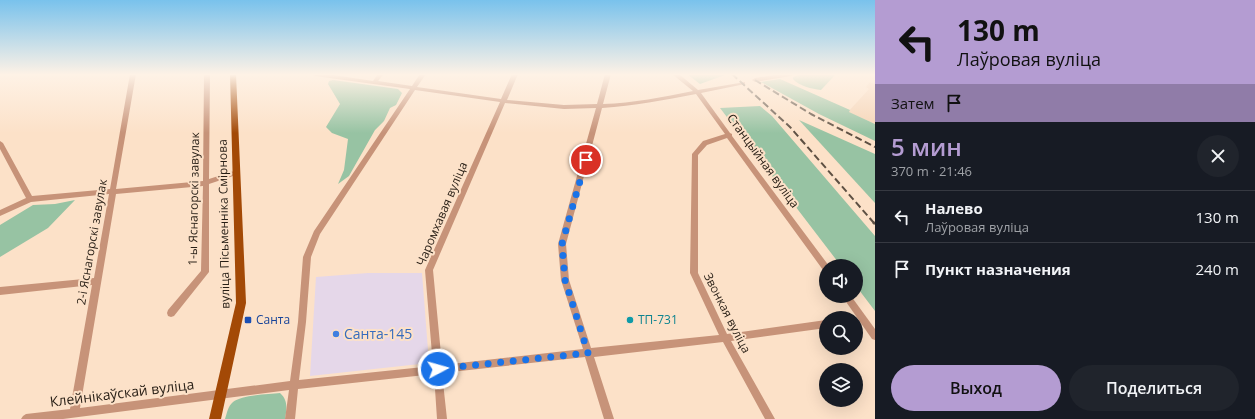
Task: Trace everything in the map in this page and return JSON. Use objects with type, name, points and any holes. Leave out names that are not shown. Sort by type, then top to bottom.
[{"type":"main road","name":"вуліца Пісьменніка Смірнова","points":[[215,419],[241,303],[234,94]]},
{"type":"street","name":"2-і Яснагорскі завулак","points":[[74,413],[130,94]]},
{"type":"street","name":"1-ы Яснагорскі завулак","points":[[171,313],[205,272],[207,94]]},
{"type":"street","points":[[290,419],[295,386],[308,257],[317,234],[408,94]]},
{"type":"street","points":[[451,94],[503,101],[564,107],[637,103],[689,94]]},
{"type":"street","name":"Чаромхавая вуліца","points":[[442,419],[429,270],[506,94]]},
{"type":"street","points":[[602,94],[598,106],[597,118],[562,244],[565,280],[610,419]]},
{"type":"street","name":"Станцыйная вуліца","points":[[698,94],[820,259]]},
{"type":"street","name":"Звонкая вуліца","points":[[730,135],[705,143],[695,154],[694,273],[725,338],[770,419]]},
{"type":"street","points":[[0,143],[30,199]]},
{"type":"street","points":[[0,213],[30,199],[206,183],[237,172]]},
{"type":"street","points":[[0,291],[97,281]]},
{"type":"street","points":[[863,322],[875,336]]},
{"type":"street","name":"Клейнікаўскай вуліца","points":[[26,419],[221,394],[725,338],[819,325]]},
{"type":"shaded area","points":[[865,94],[875,94],[875,124],[848,112]]},
{"type":"shaded area","points":[[368,273],[422,273],[429,363],[310,376],[316,277]]},
{"type":"green space","points":[[334,94],[402,94],[396,105],[390,108],[384,121],[375,130],[349,176],[338,184],[344,170],[348,139],[332,133],[326,127],[340,104]]},
{"type":"green space","points":[[782,94],[813,94],[850,110],[849,112],[875,124],[875,141],[819,114]]},
{"type":"green space","points":[[760,106],[772,116],[875,236],[875,311],[863,295],[863,259],[836,259],[720,108]]},
{"type":"green space","points":[[799,120],[875,154],[875,203]]},
{"type":"green space","points":[[75,200],[48,228],[0,257],[0,225],[33,205],[55,204]]},
{"type":"green space","points":[[280,393],[283,396],[286,405],[285,419],[225,419],[230,406],[237,400],[255,395]]},
{"type":"railway","points":[[753,94],[790,127],[874,223]]},
{"type":"railway","points":[[777,94],[811,114],[875,147]]},
{"type":"place","name":"Санта","points":[[248,320]]},
{"type":"place","name":"ТП-731","points":[[630,320]]},
{"type":"place","name":"Санта-145","points":[[336,334]]},
{"type":"route","points":[[438,369],[588,353],[565,280],[562,244],[586,160]]}]
